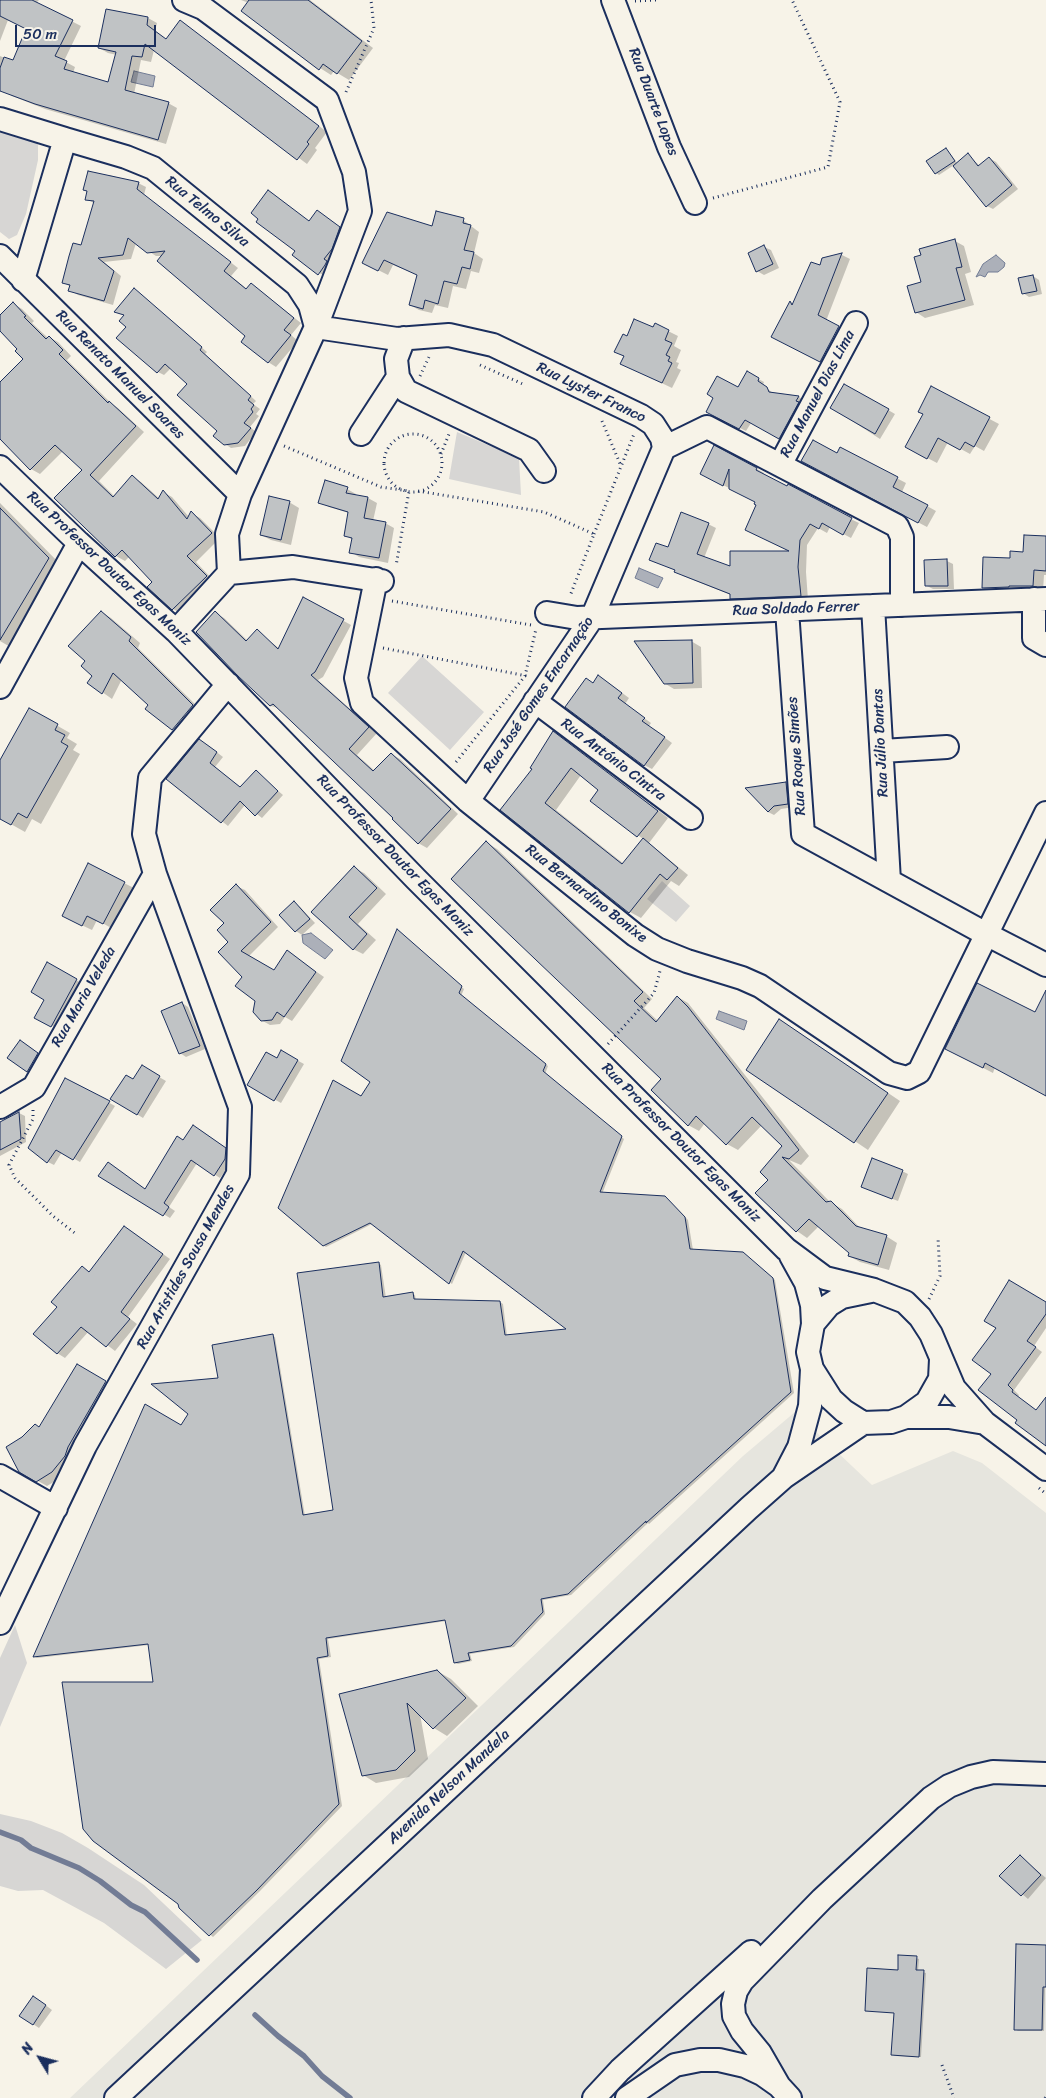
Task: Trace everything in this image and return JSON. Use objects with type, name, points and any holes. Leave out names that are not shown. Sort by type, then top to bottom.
[{"type":"street","points":[[184,0],[203,8],[327,100],[354,172],[360,211],[316,326],[240,494],[226,534],[229,573]]},
{"type":"street","name":"Rua Duarte Lopes","points":[[613,0],[669,147],[696,203]]},
{"type":"street","name":"Rua Telmo Silva","points":[[0,119],[126,156],[153,168],[298,285],[310,305],[316,326]]},
{"type":"street","points":[[23,280],[65,139]]},
{"type":"street","name":"Rua Renato Manuel Soares","points":[[0,256],[240,494]]},
{"type":"street","name":"Rua Manuel Dias Lima","points":[[780,465],[856,323]]},
{"type":"street","name":"Rua Lyster Franco","points":[[316,326],[404,338],[449,335],[493,345],[637,426],[653,424],[662,438],[664,448]]},
{"type":"street","points":[[404,338],[396,359],[407,380],[406,391],[529,450],[544,471]]},
{"type":"street","points":[[361,434],[407,380]]},
{"type":"street","points":[[664,448],[707,427],[897,526],[902,537],[902,605]]},
{"type":"street","name":"Rua José Gomes Encarnação","points":[[468,801],[592,618],[664,448]]},
{"type":"street","name":"Rua Professor Doutor Egas Moniz","points":[[0,467],[78,543],[176,631],[416,879],[786,1249]]},
{"type":"street","points":[[0,687],[78,543]]},
{"type":"street","points":[[176,631],[229,573],[293,567],[381,583]]},
{"type":"street","name":"Rua Bernardino Bonixe","points":[[381,583],[363,644],[356,678],[362,702],[468,801],[636,936],[666,952],[760,986],[889,1073],[907,1078],[919,1072],[1046,813]]},
{"type":"street","points":[[1040,599],[1034,638],[1046,645]]},
{"type":"street","name":"Rua Soldado Ferrer","points":[[555,614],[577,618],[592,618],[1040,599]]},
{"type":"street","name":"Rua Júlio Dantas","points":[[873,606],[889,881]]},
{"type":"street","name":"Rua Roque Simões","points":[[787,610],[802,834],[889,881]]},
{"type":"street","name":"Rua Aristides Sousa Mendes","points":[[0,1623],[85,1446],[238,1174],[240,1107],[155,874],[144,834],[150,778],[228,684]]},
{"type":"street","name":"Rua António Cintra","points":[[535,701],[691,818]]},
{"type":"street","points":[[882,751],[947,747]]},
{"type":"street","name":"Rua Maria Veleda","points":[[0,1107],[34,1087],[155,874]]},
{"type":"street","points":[[889,881],[1046,965]]},
{"type":"street","points":[[786,1249],[826,1278],[874,1290],[905,1302],[920,1317],[931,1334],[954,1388],[985,1423],[1040,1477]]},
{"type":"street","points":[[784,1477],[799,1447],[810,1406],[812,1369],[808,1352],[813,1324],[806,1283],[786,1249]]},
{"type":"street","points":[[813,1324],[829,1305],[842,1297],[874,1290]]},
{"type":"street","points":[[784,1477],[864,1423],[891,1422],[906,1417],[927,1402],[940,1379],[941,1359]]},
{"type":"street","points":[[812,1369],[831,1399],[844,1411],[864,1423]]},
{"type":"street","points":[[906,1417],[949,1417],[985,1423]]},
{"type":"street","points":[[0,1476],[56,1508]]},
{"type":"street","name":"Avenida Nelson Mandela","points":[[116,2098],[784,1477]]},
{"type":"street","points":[[784,2092],[760,2053],[742,2031],[734,2016],[734,1997],[742,1981],[822,1899],[931,1798],[949,1786],[971,1777],[993,1772],[1046,1774]]},
{"type":"street","points":[[594,2098],[620,2070],[762,1942],[822,1899]]},
{"type":"street","points":[[628,2098],[675,2065],[700,2060],[719,2060],[745,2066],[762,2074],[784,2092]]},
{"type":"path","points":[[334,117],[374,28],[371,0]]},
{"type":"path","points":[[696,203],[828,166],[840,102],[792,0]]},
{"type":"path","points":[[407,380],[432,352]]},
{"type":"path","points":[[480,364],[532,389]]},
{"type":"path","points":[[594,417],[610,425]]},
{"type":"path","points":[[602,421],[621,466]]},
{"type":"path","points":[[626,432],[637,426]]},
{"type":"path","points":[[555,614],[594,534],[637,426]]},
{"type":"path","points":[[409,491],[392,483],[384,467],[384,458],[387,449],[401,436],[421,434],[429,438],[436,445],[441,454],[442,464],[434,482],[427,488],[418,491]]},
{"type":"path","points":[[266,438],[381,487],[418,491],[544,512],[594,534]]},
{"type":"path","points":[[409,491],[381,583],[537,626],[526,676],[443,778]]},
{"type":"path","points":[[363,644],[549,680]]},
{"type":"path","points":[[596,1058],[654,993],[666,952]]},
{"type":"path","points":[[34,1087],[33,1119],[10,1165],[15,1178],[53,1216],[76,1234]]},
{"type":"path","points":[[920,1317],[940,1276],[938,1238]]},
{"type":"path","points":[[1040,1477],[1046,1494]]},
{"type":"path","points":[[942,2065],[954,2098]]},
{"type":"shaded area","points":[[134,71],[155,76],[153,87],[131,82]]},
{"type":"shaded area","points":[[0,128],[28,138],[38,144],[38,160],[26,214],[17,235],[9,239],[0,232]]},
{"type":"shaded area","points":[[996,255],[1005,263],[1004,267],[998,272],[988,272],[985,277],[980,275],[976,277],[983,264]]},
{"type":"shaded area","points":[[457,432],[519,458],[521,495],[449,479]]},
{"type":"shaded area","points":[[639,568],[663,578],[658,588],[635,578]]},
{"type":"shaded area","points":[[422,656],[484,712],[450,750],[388,693]]},
{"type":"shaded area","points":[[662,881],[690,906],[676,922],[647,899]]},
{"type":"shaded area","points":[[311,933],[333,950],[325,959],[303,943],[302,935]]},
{"type":"shaded area","points":[[719,1011],[747,1021],[744,1030],[716,1019]]},
{"type":"shaded area","points":[[795,1412],[872,1485],[953,1451],[982,1463],[1046,1513],[1046,2098],[70,2098],[743,1456]]},
{"type":"shaded area","points":[[15,1625],[27,1663],[0,1727],[0,1658]]},
{"type":"shaded area","points":[[0,1814],[31,1821],[62,1833],[88,1848],[144,1885],[202,1940],[166,1969],[104,1923],[43,1890],[18,1891],[0,1886]]},
{"type":"building","points":[[0,0],[32,0],[73,20],[55,56],[67,61],[64,69],[108,82],[116,52],[98,48],[106,9],[148,17],[147,25],[166,39],[180,20],[319,126],[297,160],[145,44],[142,57],[132,56],[125,90],[169,102],[158,140],[35,104],[0,91],[0,68],[4,57],[13,60],[26,29],[0,16]]},
{"type":"building","points":[[249,0],[308,0],[362,41],[337,74],[323,64],[319,70],[241,11]]},
{"type":"building","points":[[946,148],[955,161],[935,174],[926,161]]},
{"type":"building","points":[[968,153],[978,166],[989,157],[1012,185],[986,207],[953,166]]},
{"type":"building","points":[[88,171],[139,182],[137,189],[231,262],[224,271],[246,289],[251,283],[294,318],[284,330],[291,335],[268,363],[241,342],[245,336],[157,261],[165,251],[147,253],[128,238],[123,255],[98,258],[114,271],[104,301],[68,291],[70,285],[62,283],[69,256],[73,243],[81,245],[94,201],[85,200],[87,191],[83,190]]},
{"type":"building","points":[[268,190],[309,221],[317,210],[340,227],[332,249],[324,259],[327,261],[318,275],[292,255],[295,251],[256,222],[258,219],[251,213]]},
{"type":"building","points":[[436,211],[464,218],[463,223],[471,225],[464,250],[474,252],[470,269],[462,267],[457,284],[444,281],[438,304],[425,300],[423,309],[409,305],[417,275],[384,260],[378,271],[362,263],[387,212],[432,226]]},
{"type":"building","points":[[955,239],[962,267],[956,268],[965,300],[915,313],[907,286],[921,282],[914,257],[921,255],[919,249]]},
{"type":"building","points":[[764,245],[773,264],[756,272],[748,253]]},
{"type":"building","points":[[842,253],[818,315],[839,326],[820,362],[771,337],[790,301],[792,305],[811,262],[820,265],[822,258]]},
{"type":"building","points":[[1033,275],[1037,291],[1022,294],[1018,278]]},
{"type":"building","points":[[134,288],[202,347],[200,350],[251,396],[248,400],[254,405],[251,409],[253,412],[244,423],[251,428],[238,443],[224,445],[213,436],[217,431],[177,395],[187,384],[165,364],[157,373],[116,338],[126,327],[119,321],[124,315],[114,312]]},
{"type":"building","points":[[13,302],[26,316],[24,317],[46,339],[49,336],[63,350],[59,354],[108,403],[109,401],[136,426],[90,475],[113,497],[132,475],[158,499],[163,490],[187,519],[191,511],[212,533],[187,556],[207,576],[172,610],[147,587],[152,582],[122,550],[115,557],[54,498],[82,470],[55,445],[30,470],[0,439],[0,382],[23,359],[15,351],[17,349],[0,331],[0,315]]},
{"type":"building","points":[[634,319],[653,327],[655,323],[669,330],[665,340],[672,343],[666,355],[670,357],[668,361],[672,363],[662,383],[620,364],[624,356],[614,352],[623,334],[627,336]]},
{"type":"building","points":[[747,371],[759,378],[758,381],[767,387],[769,392],[799,396],[796,401],[799,402],[779,439],[745,420],[739,429],[706,412],[713,398],[707,394],[717,376],[738,387]]},
{"type":"building","points":[[844,384],[889,409],[875,434],[830,408]]},
{"type":"building","points":[[931,386],[990,417],[974,447],[965,442],[960,450],[938,438],[927,459],[905,447],[923,414],[918,412]]},
{"type":"building","points":[[813,440],[837,453],[840,447],[898,477],[893,487],[928,505],[918,523],[801,461]]},
{"type":"building","points":[[714,445],[757,468],[756,470],[787,486],[788,484],[852,518],[843,535],[822,523],[819,529],[810,524],[800,540],[798,567],[801,596],[730,599],[730,594],[649,560],[656,543],[668,547],[681,512],[709,523],[697,554],[730,566],[730,551],[789,551],[745,530],[756,505],[754,504],[755,502],[729,489],[729,469],[723,486],[700,474]]},
{"type":"building","points":[[325,480],[348,487],[346,493],[368,497],[364,518],[386,522],[379,558],[349,553],[352,538],[344,536],[348,512],[318,503]]},
{"type":"building","points":[[269,496],[290,501],[281,540],[260,535]]},
{"type":"building","points":[[0,508],[49,558],[0,640]]},
{"type":"building","points":[[1024,535],[1046,536],[1046,571],[1034,570],[1033,586],[982,588],[983,557],[1010,558],[1010,551],[1023,552]]},
{"type":"building","points":[[947,559],[948,586],[925,586],[924,560]]},
{"type":"building","points":[[303,597],[344,619],[315,672],[311,675],[369,727],[349,749],[373,771],[391,753],[451,809],[418,844],[273,704],[270,706],[238,676],[196,632],[215,611],[246,641],[257,629],[278,649]]},
{"type":"building","points":[[101,611],[131,637],[129,641],[193,705],[172,730],[145,709],[148,705],[113,673],[102,694],[87,683],[92,676],[81,666],[85,661],[68,646]]},
{"type":"building","points":[[692,640],[693,683],[664,684],[634,641]]},
{"type":"building","points":[[598,675],[622,693],[618,698],[645,718],[642,721],[665,737],[644,766],[565,707],[586,678],[593,683]]},
{"type":"building","points":[[29,708],[58,724],[55,730],[65,735],[61,742],[68,746],[27,818],[18,813],[11,825],[0,819],[0,760]]},
{"type":"building","points":[[553,731],[658,811],[637,837],[590,801],[598,790],[571,768],[545,803],[622,864],[643,838],[678,868],[667,880],[660,874],[629,913],[500,810],[532,769],[530,768]]},
{"type":"building","points":[[199,739],[217,752],[210,763],[240,787],[256,770],[278,791],[255,816],[240,801],[221,823],[166,779]]},
{"type":"building","points":[[786,782],[788,804],[774,806],[768,812],[745,788]]},
{"type":"building","points":[[486,841],[643,992],[634,1001],[656,1022],[677,996],[688,1007],[799,1150],[789,1159],[782,1157],[826,1202],[831,1201],[856,1226],[887,1235],[878,1265],[848,1256],[849,1253],[809,1219],[796,1232],[755,1193],[768,1180],[760,1172],[782,1146],[752,1117],[726,1145],[696,1116],[688,1126],[651,1090],[661,1079],[451,879]]},
{"type":"building","points":[[88,863],[125,882],[103,924],[87,916],[82,926],[62,916]]},
{"type":"building","points":[[354,866],[377,888],[349,917],[367,934],[353,950],[311,912]]},
{"type":"building","points":[[236,884],[271,922],[241,951],[274,970],[287,950],[316,972],[284,1017],[277,1012],[272,1020],[261,1021],[253,1012],[255,1001],[235,986],[242,977],[218,952],[228,942],[217,930],[224,923],[210,910]]},
{"type":"building","points":[[294,901],[310,919],[295,932],[279,915]]},
{"type":"building","points":[[397,929],[462,986],[459,993],[546,1064],[543,1071],[622,1136],[600,1192],[665,1196],[685,1217],[690,1249],[743,1252],[773,1278],[791,1392],[646,1523],[646,1521],[568,1594],[541,1599],[543,1612],[511,1646],[468,1653],[470,1660],[454,1663],[445,1620],[326,1638],[328,1656],[317,1658],[339,1804],[257,1890],[209,1936],[179,1908],[178,1904],[93,1841],[83,1829],[62,1682],[153,1682],[148,1644],[33,1657],[145,1404],[181,1425],[188,1414],[151,1384],[218,1378],[212,1345],[273,1334],[303,1515],[333,1510],[297,1273],[379,1262],[383,1297],[413,1292],[414,1299],[500,1301],[505,1335],[566,1329],[463,1251],[449,1284],[370,1223],[323,1246],[278,1208],[333,1080],[361,1096],[370,1082],[341,1061]]},
{"type":"building","points":[[47,962],[77,979],[51,1027],[34,1018],[44,1000],[31,992]]},
{"type":"building","points":[[977,983],[1035,1012],[1046,990],[1046,1096],[985,1063],[983,1068],[945,1049]]},
{"type":"building","points":[[182,1002],[200,1046],[179,1054],[161,1011]]},
{"type":"building","points":[[779,1019],[888,1093],[854,1143],[746,1070]]},
{"type":"building","points":[[20,1040],[38,1053],[27,1072],[7,1058]]},
{"type":"building","points":[[281,1050],[298,1060],[274,1101],[247,1085],[266,1052],[277,1058]]},
{"type":"building","points":[[142,1065],[160,1076],[137,1115],[110,1099],[126,1075],[133,1079]]},
{"type":"building","points":[[65,1078],[110,1101],[73,1160],[56,1150],[47,1163],[28,1148]]},
{"type":"building","points":[[19,1112],[21,1139],[0,1150],[0,1122]]},
{"type":"building","points":[[193,1125],[226,1148],[225,1159],[214,1176],[191,1160],[164,1203],[169,1207],[163,1216],[98,1176],[108,1162],[145,1189],[177,1136],[183,1140]]},
{"type":"building","points":[[872,1158],[903,1170],[892,1199],[861,1187]]},
{"type":"building","points":[[124,1226],[163,1254],[121,1312],[130,1319],[106,1347],[81,1327],[57,1354],[33,1334],[57,1307],[51,1302],[82,1266],[89,1272]]},
{"type":"building","points":[[1009,1280],[1046,1302],[1046,1314],[1027,1341],[1036,1347],[1008,1385],[1013,1390],[1012,1392],[1036,1410],[1046,1397],[1046,1446],[1015,1423],[1017,1420],[978,1390],[991,1374],[972,1360],[996,1328],[984,1321]]},
{"type":"building","points":[[77,1364],[106,1381],[68,1447],[65,1456],[52,1472],[36,1482],[19,1472],[6,1447],[22,1437],[35,1424],[39,1427]]},
{"type":"building","points":[[437,1670],[466,1698],[433,1729],[407,1703],[415,1751],[396,1770],[362,1776],[339,1694]]},
{"type":"building","points":[[1020,1855],[1041,1875],[1021,1896],[999,1876]]},
{"type":"building","points":[[1016,1944],[1046,1945],[1046,1987],[1043,1987],[1042,2030],[1014,2030]]},
{"type":"building","points":[[898,1955],[917,1956],[916,1970],[924,1970],[919,2057],[891,2055],[894,2013],[865,2011],[867,1968],[898,1970]]},
{"type":"building","points":[[33,1996],[46,2005],[33,2025],[19,2016]]},
{"type":"waterway","points":[[0,1832],[21,1840],[31,1848],[79,1868],[100,1881],[131,1905],[145,1912],[197,1960]]},
{"type":"waterway","points":[[255,2015],[304,2056],[322,2076],[350,2098]]}]
